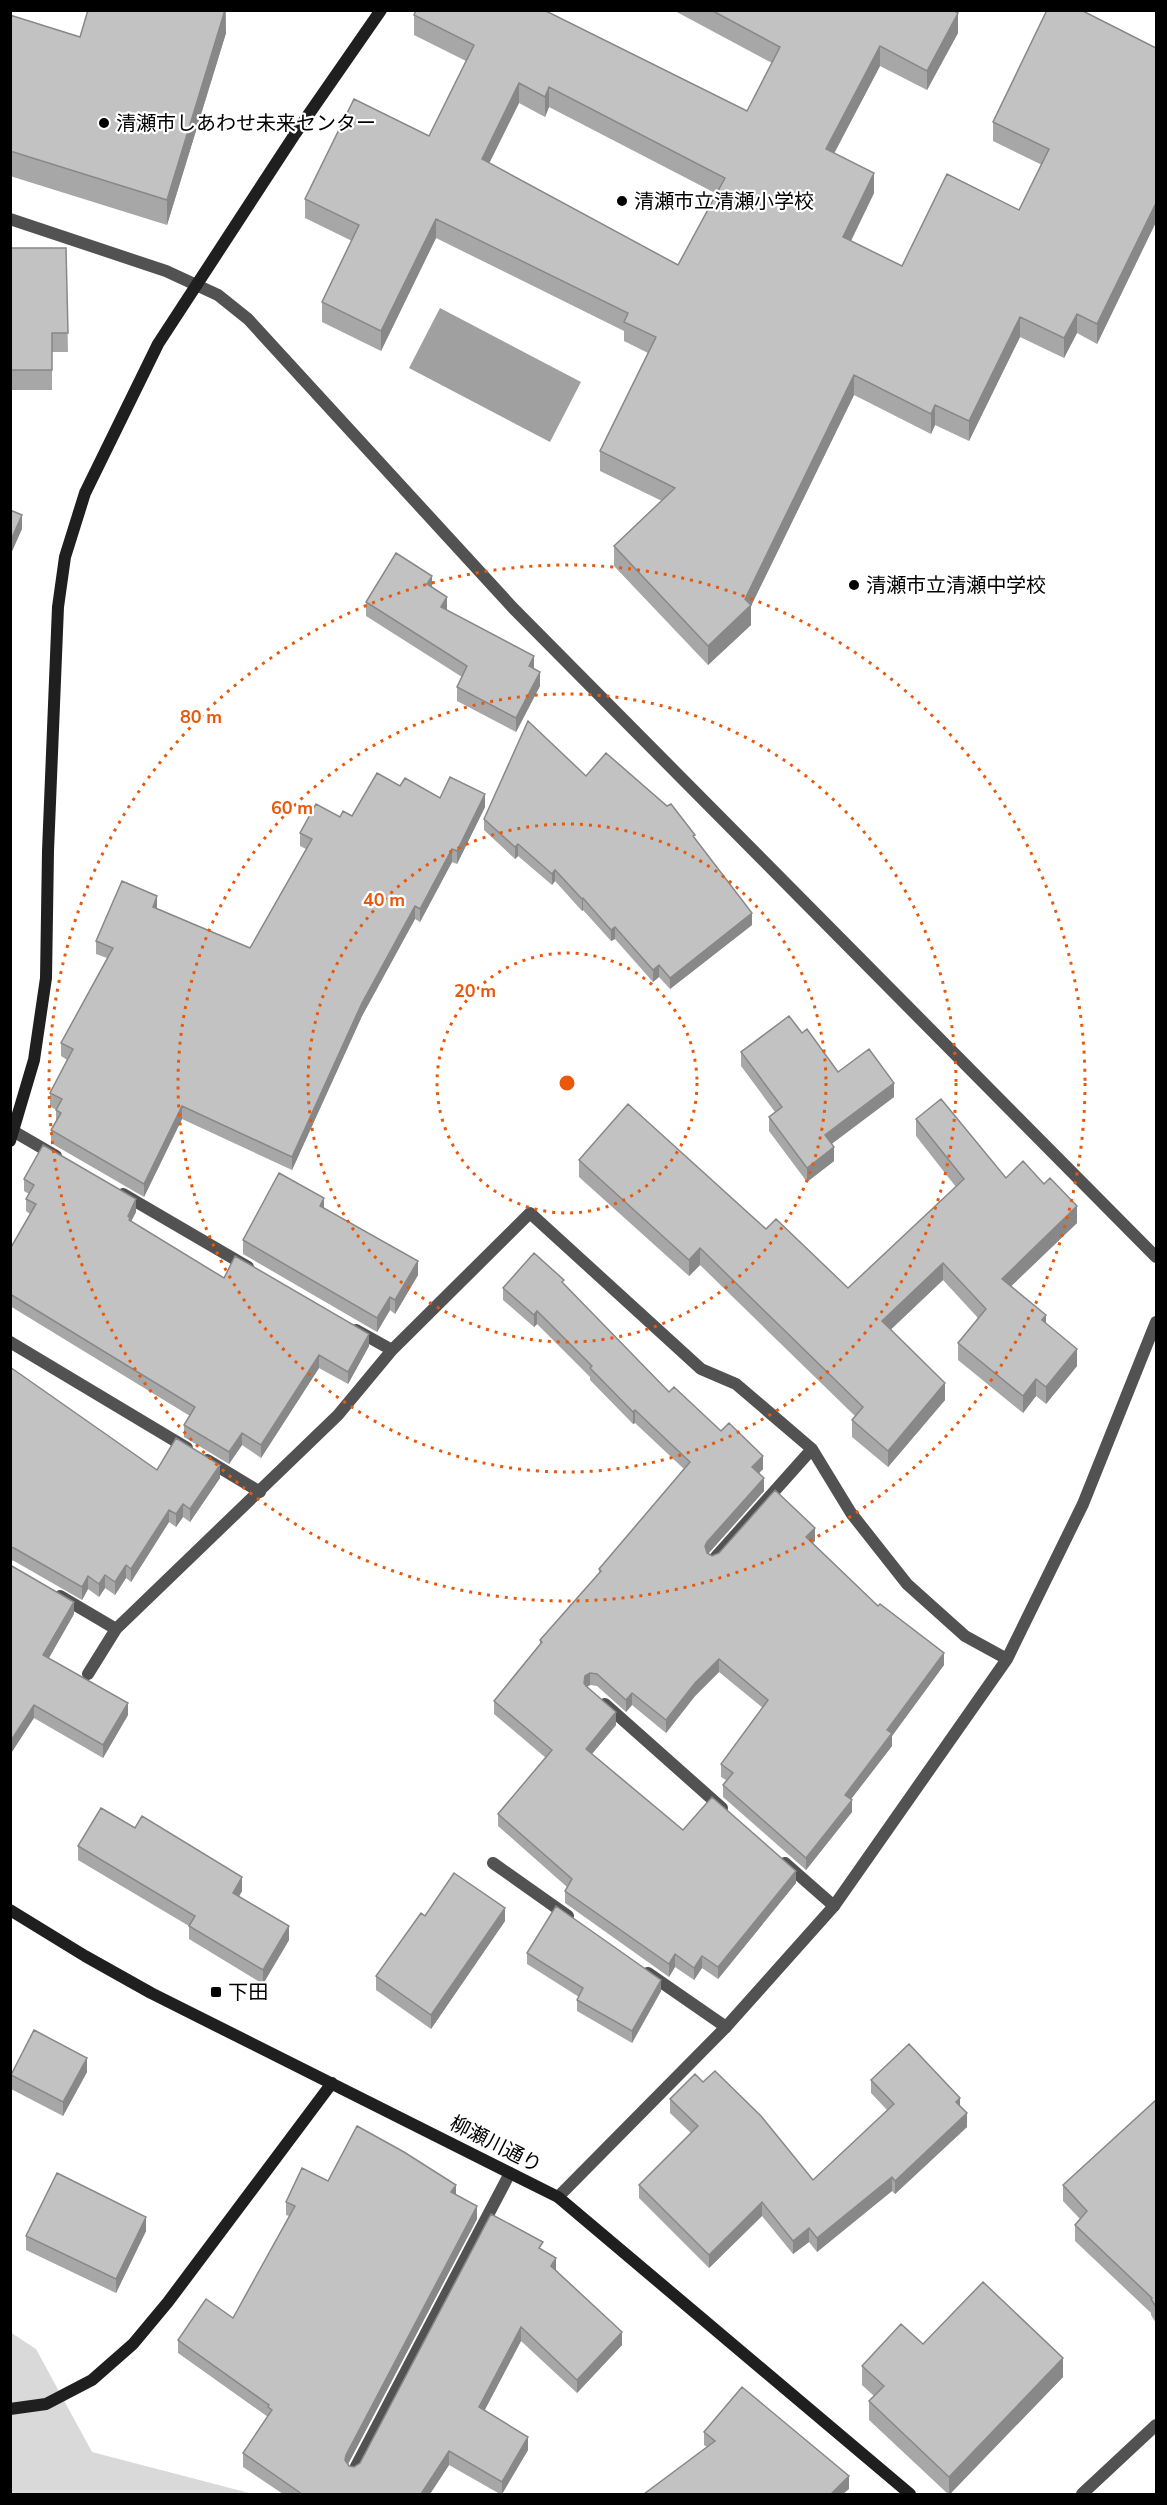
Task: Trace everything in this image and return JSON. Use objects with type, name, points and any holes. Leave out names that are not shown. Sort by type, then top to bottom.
[{"type":"street","points":[[64,1161],[12,1136],[34,1060],[46,978],[48,851],[58,619],[65,557],[85,494],[114,430],[158,344],[295,134],[381,10]]},
{"type":"street","points":[[10,219],[166,271],[218,295],[248,319],[513,608],[1156,1257]]},
{"type":"street","points":[[116,1190],[259,1273]]},
{"type":"street","points":[[88,1674],[116,1629],[338,1415],[392,1350],[530,1213],[700,1369],[736,1384],[812,1449],[851,1513],[907,1584],[965,1636],[1007,1659]]},
{"type":"street","points":[[341,1320],[392,1350]]},
{"type":"street","points":[[558,2197],[726,2027],[834,1906],[1007,1659],[1083,1504],[1156,1322]]},
{"type":"street","points":[[10,1342],[260,1492]]},
{"type":"street","points":[[713,1560],[812,1449]]},
{"type":"street","points":[[49,1590],[116,1629]]},
{"type":"street","points":[[592,1693],[735,1819]]},
{"type":"street","points":[[771,1850],[834,1906]]},
{"type":"street","points":[[493,1863],[580,1924]]},
{"type":"street","name":"柳瀬川通り","points":[[10,1910],[151,1993],[558,2197],[910,2494]]},
{"type":"street","points":[[639,1966],[726,2027]]},
{"type":"street","points":[[10,2409],[46,2404],[92,2380],[133,2344],[175,2292],[332,2083]]},
{"type":"street","points":[[353,2472],[510,2173]]},
{"type":"street","points":[[1082,2494],[1156,2425]]},
{"type":"shaded area","points":[[440,308],[581,382],[550,442],[409,368]]},
{"type":"shaded area","points":[[10,2332],[36,2349],[92,2452],[253,2494],[11,2494]]},
{"type":"building","name":"清瀬市しあわせ未来センター","points":[[88,10],[225,10],[167,200],[10,151],[10,15],[80,37]]},
{"type":"building","points":[[416,10],[544,10],[747,111],[780,47],[711,10],[953,10],[958,13],[927,71],[880,46],[826,149],[874,173],[843,237],[902,266],[947,174],[1019,210],[1049,149],[993,122],[1047,10],[1081,10],[1156,48],[1156,203],[1097,324],[1077,314],[1064,338],[1020,317],[969,421],[935,405],[931,414],[854,375],[745,599],[751,605],[708,646],[614,546],[675,488],[600,451],[656,337],[624,322],[628,313],[436,219],[381,331],[322,302],[359,225],[305,199],[354,99],[429,136],[474,45],[414,15]],"holes":[[[519,83],[545,97],[549,87],[725,178],[678,265],[482,159]]]},
{"type":"building","points":[[10,248],[66,248],[68,333],[52,333],[52,370],[10,370]]},
{"type":"building","points":[[10,510],[22,515],[10,542]]},
{"type":"building","points":[[396,553],[432,576],[427,584],[447,597],[441,607],[534,656],[529,666],[540,672],[516,718],[457,687],[467,666],[366,602]]},
{"type":"building","points":[[528,721],[586,776],[606,753],[667,806],[671,804],[752,913],[670,978],[659,965],[653,970],[615,927],[611,930],[555,870],[552,874],[518,844],[515,847],[484,819]]},
{"type":"building","points":[[377,773],[400,786],[405,778],[440,798],[450,777],[485,794],[457,851],[452,849],[420,909],[415,906],[362,1003],[292,1157],[182,1106],[144,1184],[51,1130],[61,1113],[56,1110],[62,1099],[50,1093],[73,1049],[61,1043],[113,948],[96,941],[122,881],[157,896],[153,907],[250,948],[312,839],[300,833],[316,804],[340,817],[343,811],[352,816]]},
{"type":"building","points":[[789,1016],[802,1033],[807,1029],[838,1072],[869,1049],[894,1083],[825,1135],[834,1147],[807,1168],[769,1117],[782,1107],[741,1052]]},
{"type":"building","points":[[941,1099],[1006,1178],[1023,1161],[1044,1184],[1050,1178],[1077,1206],[1002,1279],[1046,1315],[1042,1320],[1077,1349],[1046,1387],[1036,1379],[1023,1396],[958,1343],[986,1309],[943,1263],[882,1321],[945,1383],[888,1451],[852,1420],[863,1407],[700,1248],[689,1260],[579,1160],[628,1104],[766,1229],[776,1219],[848,1288],[964,1179],[916,1119]]},
{"type":"building","points":[[43,1145],[136,1199],[128,1216],[129,1220],[224,1278],[235,1256],[369,1334],[348,1372],[319,1355],[261,1445],[242,1433],[229,1452],[184,1425],[195,1407],[10,1294],[10,1249],[36,1204],[26,1199],[34,1185],[24,1179]]},
{"type":"building","points":[[279,1173],[324,1198],[320,1206],[418,1261],[395,1300],[390,1297],[377,1318],[243,1240]]},
{"type":"building","points":[[534,1253],[564,1280],[562,1282],[669,1392],[674,1387],[721,1431],[729,1423],[763,1456],[752,1467],[764,1478],[707,1542],[705,1546],[707,1553],[712,1556],[719,1553],[775,1490],[815,1528],[806,1537],[878,1606],[880,1604],[944,1653],[887,1730],[892,1733],[845,1795],[852,1800],[806,1858],[723,1785],[733,1773],[721,1764],[768,1700],[719,1659],[695,1683],[666,1720],[632,1693],[626,1700],[597,1674],[590,1673],[585,1676],[586,1686],[616,1712],[586,1749],[683,1830],[712,1797],[796,1871],[718,1967],[702,1956],[694,1968],[675,1954],[669,1964],[565,1891],[572,1879],[498,1814],[552,1750],[494,1701],[542,1642],[540,1640],[601,1571],[599,1569],[690,1462],[635,1410],[633,1412],[590,1368],[592,1366],[537,1311],[534,1315],[503,1288]]},
{"type":"building","points":[[10,1367],[157,1470],[176,1438],[220,1465],[190,1509],[183,1504],[176,1514],[169,1510],[131,1569],[126,1565],[115,1582],[105,1575],[99,1584],[88,1576],[82,1587],[10,1547]]},
{"type":"building","points":[[10,1565],[74,1602],[43,1655],[128,1703],[103,1745],[34,1705],[10,1742]]},
{"type":"building","points":[[101,1808],[135,1828],[142,1816],[242,1877],[233,1893],[289,1926],[263,1970],[189,1926],[195,1916],[78,1846]]},
{"type":"building","points":[[454,1873],[505,1908],[431,2015],[376,1976],[421,1913],[425,1916]]},
{"type":"building","points":[[556,1906],[661,1980],[632,2031],[577,2000],[583,1988],[527,1953]]},
{"type":"building","points":[[34,2030],[87,2058],[63,2102],[11,2075]]},
{"type":"building","points":[[909,2044],[960,2098],[956,2102],[967,2113],[895,2181],[892,2177],[817,2238],[809,2228],[793,2241],[762,2202],[709,2255],[639,2185],[698,2126],[670,2099],[695,2074],[703,2082],[715,2071],[761,2116],[813,2180],[894,2104],[871,2080]]},
{"type":"building","points":[[1156,2100],[1156,2307],[1152,2298],[1075,2225],[1087,2211],[1063,2185]]},
{"type":"building","points":[[357,2126],[456,2185],[451,2192],[477,2206],[346,2455],[345,2460],[349,2466],[354,2467],[360,2463],[491,2214],[543,2242],[539,2248],[556,2258],[551,2266],[622,2332],[577,2380],[521,2327],[479,2407],[528,2437],[502,2482],[449,2451],[421,2494],[302,2494],[243,2453],[272,2410],[268,2407],[269,2405],[178,2340],[206,2299],[233,2318],[295,2206],[286,2202],[302,2168],[328,2181]]},
{"type":"building","points":[[57,2173],[146,2217],[116,2279],[26,2236]]},
{"type":"building","points":[[983,2282],[1063,2358],[949,2477],[869,2401],[884,2386],[862,2366],[901,2324],[923,2344]]},
{"type":"building","points":[[742,2387],[849,2476],[831,2494],[644,2494],[715,2441],[704,2432]]},
{"type":"place","name":"清瀬市しあわせ未来センター","points":[[104,123]]},
{"type":"place","name":"清瀬市立清瀬小学校","points":[[622,201]]},
{"type":"place","name":"清瀬市立清瀬中学校","points":[[854,585]]},
{"type":"place","name":"下田","points":[[216,1992]]}]
